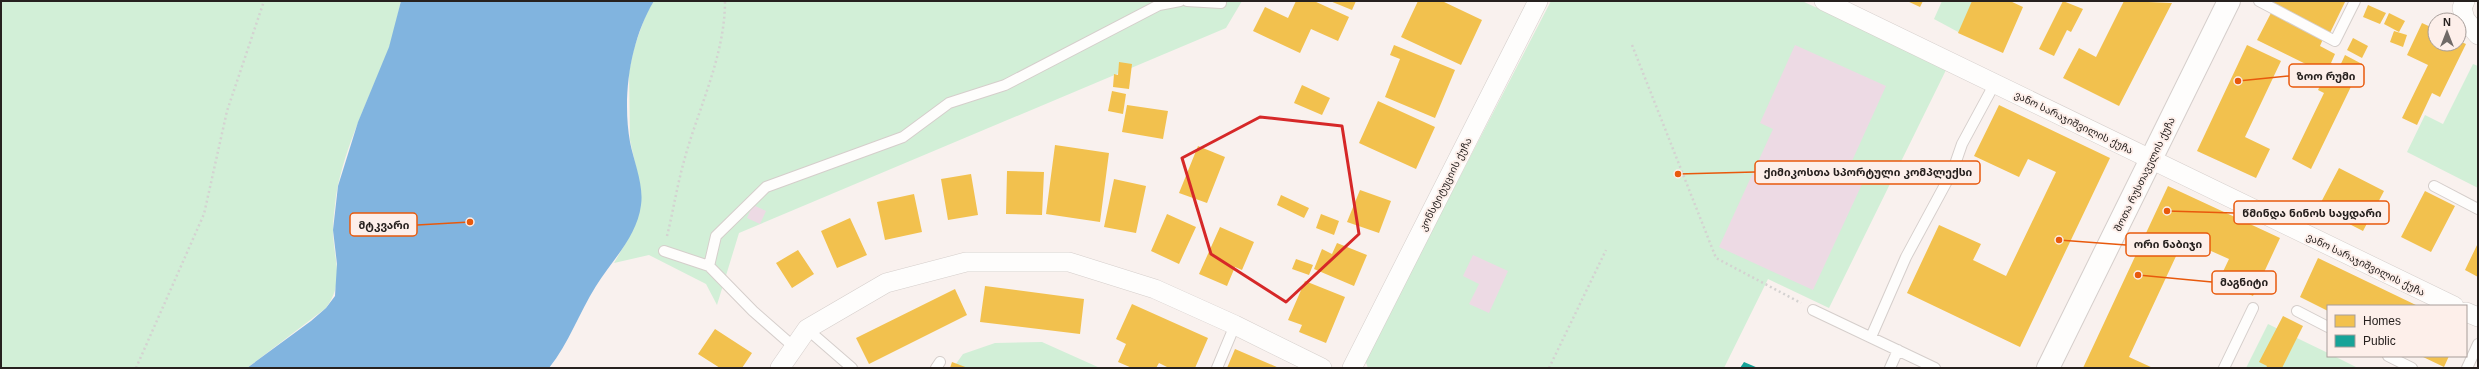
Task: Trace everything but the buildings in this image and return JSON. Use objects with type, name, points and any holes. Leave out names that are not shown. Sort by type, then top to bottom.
[{"type":"street","name":"კონსტიტუციის ქუჩა","points":[[1352,368],[1538,1]]},
{"type":"street","name":"ვანო სარაჯიშვილის ქუჩა","points":[[1824,1],[2452,305]]},
{"type":"street","name":"შოთა რუსთაველის ქუჩა","points":[[2048,368],[2229,1]]},
{"type":"street","points":[[2465,1],[2462,8],[2465,19],[2478,35]]},
{"type":"street","points":[[780,368],[807,329],[886,283],[966,262],[1069,262],[1155,289],[1235,325],[1322,368]]},
{"type":"street","points":[[2467,312],[2478,317]]},
{"type":"lane","points":[[709,266],[716,236],[766,187],[903,137],[949,103],[1005,85],[1159,5],[1180,1]]},
{"type":"lane","points":[[1188,1],[1221,3]]},
{"type":"lane","points":[[2259,1],[2335,41],[2355,1]]},
{"type":"lane","points":[[1871,337],[1906,258],[1953,170],[1962,144],[1995,83]]},
{"type":"lane","points":[[2434,186],[2478,209]]},
{"type":"lane","points":[[664,251],[709,266],[753,311],[794,347]]},
{"type":"lane","points":[[2224,368],[2253,308]]},
{"type":"lane","points":[[1813,310],[1935,368]]},
{"type":"lane","points":[[2297,311],[2327,326]]},
{"type":"lane","points":[[1217,368],[1235,325]]},
{"type":"lane","points":[[807,329],[852,368]]},
{"type":"lane","points":[[2467,368],[2478,344]]},
{"type":"lane","points":[[1890,368],[1898,350]]},
{"type":"lane","points":[[2390,357],[2412,368]]},
{"type":"path","points":[[136,368],[204,214],[227,111],[264,1]]},
{"type":"path","points":[[664,251],[684,161],[713,71],[725,16],[725,1]]},
{"type":"path","points":[[1632,45],[1716,258],[1813,310]]},
{"type":"path","points":[[1549,368],[1606,250]]},
{"type":"highlighted area","points":[[1260,117],[1342,126],[1359,234],[1286,302],[1211,254],[1182,158]]},
{"type":"green space","points":[[1,1],[401,1],[391,42],[352,139],[340,177],[336,196],[333,225],[337,279],[336,288],[326,308],[247,368],[1,368]]},
{"type":"green space","points":[[654,1],[1242,1],[1226,28],[739,233],[717,305],[706,284],[649,255],[614,263],[632,232],[640,186],[630,140],[629,72],[634,48],[646,14]]},
{"type":"green space","points":[[1551,1],[1802,1],[1947,68],[1829,308],[1768,279],[1724,368],[1368,368],[1365,360]]},
{"type":"green space","points":[[1942,1],[1973,1],[1960,33],[1934,19]]},
{"type":"green space","points":[[2473,64],[2478,66],[2478,188],[2407,152],[2425,115],[2443,124]]},
{"type":"green space","points":[[2268,324],[2327,353],[2327,357],[2336,357],[2358,368],[2246,368]]},
{"type":"green space","points":[[1042,342],[1100,368],[953,368],[963,354],[995,343]]},
{"type":"water","points":[[401,1],[654,1],[639,33],[630,69],[628,88],[627,106],[630,142],[640,182],[642,197],[639,217],[635,228],[623,248],[602,276],[568,338],[549,368],[247,368],[311,321],[326,308],[335,296],[337,264],[333,230],[338,186],[358,122],[389,47]]},
{"type":"place","name":"ზოო რუმი","points":[[2238,81]]},
{"type":"place","name":"ქიმიკოსთა სპორტული კომპლექსი","points":[[1678,174]]},
{"type":"place","name":"წმინდა ნინოს საყდარი","points":[[2167,211]]},
{"type":"place","name":"მტკვარი","points":[[470,222]]},
{"type":"place","name":"ორი ნაბიჯი","points":[[2059,240]]},
{"type":"place","name":"მაგნიტი","points":[[2138,275]]}]
